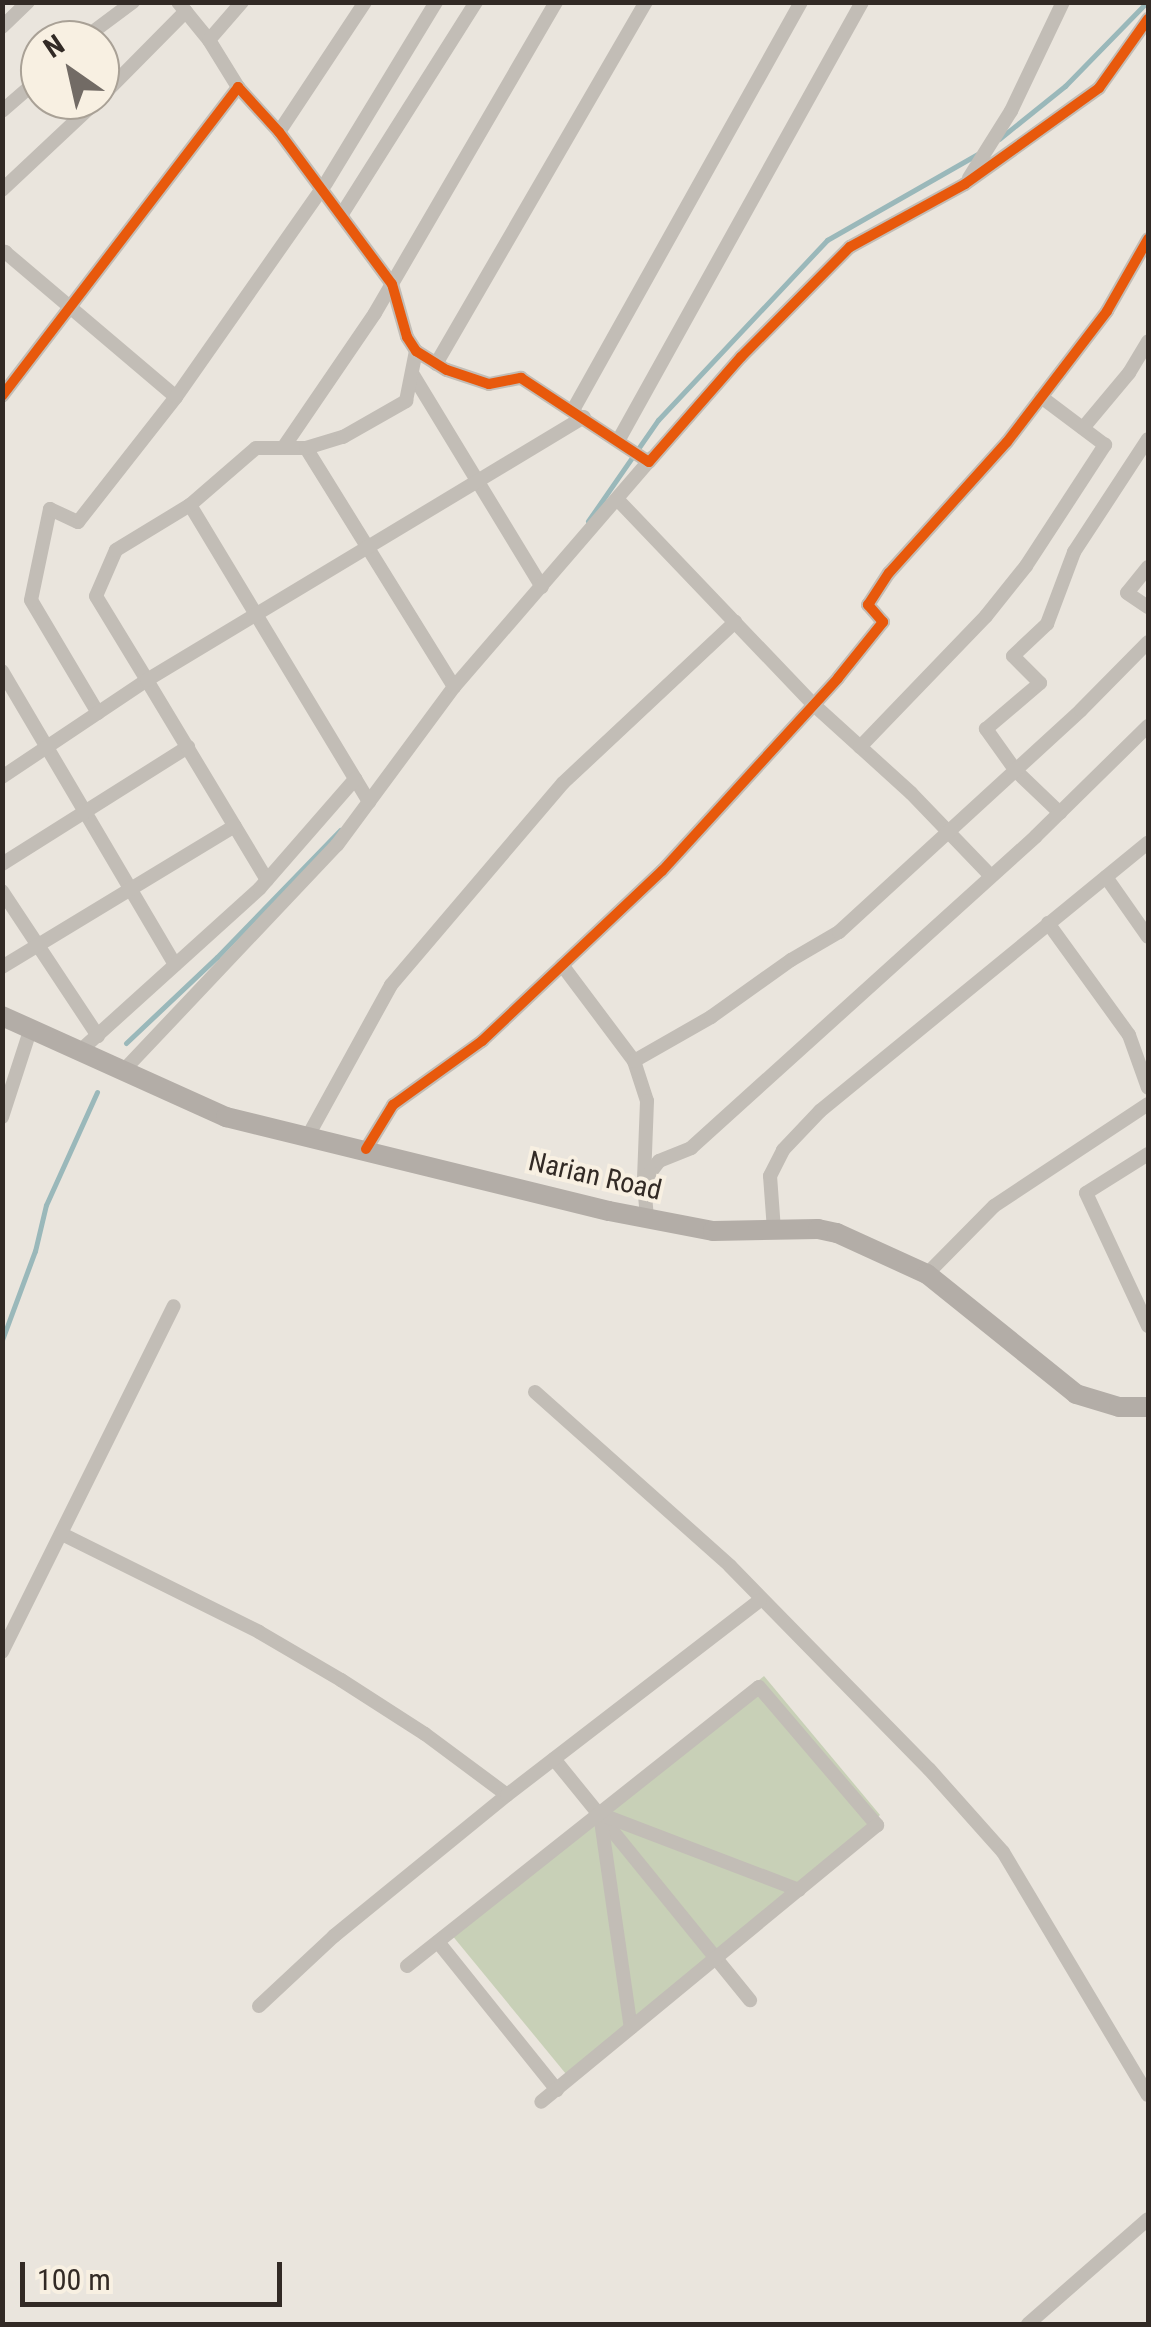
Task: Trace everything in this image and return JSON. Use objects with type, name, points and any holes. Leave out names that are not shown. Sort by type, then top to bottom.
[{"type":"main road","name":"Narian Road","points":[[2,1016],[226,1117],[713,1231],[837,1232],[927,1274],[1076,1394],[1119,1407],[1148,1407]]},
{"type":"street","points":[[2,27],[28,2]]},
{"type":"street","points":[[109,20],[133,2]]},
{"type":"street","points":[[209,40],[242,2]]},
{"type":"street","points":[[278,132],[365,2]]},
{"type":"street","points":[[98,713],[30,600],[50,509],[78,522],[176,397],[322,188],[436,2]]},
{"type":"street","points":[[342,214],[476,2]]},
{"type":"street","points":[[283,448],[392,284],[556,2]]},
{"type":"street","points":[[436,364],[646,2]]},
{"type":"street","points":[[2,776],[146,680],[479,484],[578,413],[801,2]]},
{"type":"street","points":[[618,440],[862,2]]},
{"type":"street","points":[[965,184],[1011,111],[1062,2]]},
{"type":"street","points":[[120,76],[182,7],[209,40],[238,87],[322,188],[392,284],[407,337],[416,351],[436,364],[490,384],[521,378],[649,462],[740,357],[850,246],[965,184],[1099,88],[1148,19]]},
{"type":"street","points":[[2,396],[238,87]]},
{"type":"street","points":[[2,190],[77,120]]},
{"type":"street","points":[[366,1149],[393,1105],[482,1042],[662,872],[814,705],[884,622],[868,604],[888,573],[1007,442],[1042,397],[1106,311],[1148,238]]},
{"type":"street","points":[[2,254],[5,252],[176,397]]},
{"type":"street","points":[[1083,428],[1129,372],[1148,341]]},
{"type":"street","points":[[267,880],[96,596],[116,550],[190,506],[256,448],[306,448],[343,438],[406,401],[416,351]]},
{"type":"street","points":[[413,375],[542,588]]},
{"type":"street","points":[[860,747],[986,616],[1026,566],[1105,445],[1042,397]]},
{"type":"street","points":[[1060,813],[1016,770],[986,729],[1040,683],[1013,656],[1047,624],[1074,552],[1148,438]]},
{"type":"street","points":[[306,448],[454,687]]},
{"type":"street","points":[[124,1070],[338,845],[454,687],[655,455]]},
{"type":"street","points":[[618,500],[814,705],[950,832],[990,875]]},
{"type":"street","points":[[190,506],[369,802]]},
{"type":"street","points":[[1148,568],[1127,593],[1148,607]]},
{"type":"street","points":[[308,1136],[391,985],[562,782],[735,622]]},
{"type":"street","points":[[634,1062],[710,1018],[791,960],[839,932],[950,832],[1148,642]]},
{"type":"street","points":[[2,671],[175,966]]},
{"type":"street","points":[[644,1181],[659,1160],[691,1148],[1060,813],[1148,726]]},
{"type":"street","points":[[2,864],[188,747]]},
{"type":"street","points":[[81,1050],[267,880],[355,779]]},
{"type":"street","points":[[2,967],[235,826]]},
{"type":"street","points":[[774,1230],[770,1176],[783,1150],[820,1111],[1148,843]]},
{"type":"street","points":[[1106,877],[1148,937]]},
{"type":"street","points":[[2,891],[98,1036]]},
{"type":"street","points":[[1048,924],[1129,1035],[1148,1088]]},
{"type":"street","points":[[562,965],[634,1062],[647,1101],[647,1218]]},
{"type":"street","points":[[2,1117],[31,1028]]},
{"type":"street","points":[[927,1274],[994,1206],[1148,1104]]},
{"type":"street","points":[[1148,1154],[1086,1192],[1148,1326]]},
{"type":"street","points":[[2,1652],[174,1306]]},
{"type":"street","points":[[535,1392],[730,1566],[929,1768],[1003,1852],[1148,2095]]},
{"type":"street","points":[[62,1534],[258,1632],[341,1680],[426,1734],[507,1795]]},
{"type":"street","points":[[259,2006],[334,1936],[507,1795],[760,1600]]},
{"type":"street","points":[[407,1966],[759,1687],[878,1825],[541,2102]]},
{"type":"street","points":[[554,1759],[750,2000]]},
{"type":"street","points":[[600,1813],[799,1890]]},
{"type":"street","points":[[600,1813],[631,2028]]},
{"type":"street","points":[[438,1942],[557,2090]]},
{"type":"street","points":[[1028,2324],[1148,2219]]},
{"type":"green space","points":[[764,1676],[880,1815],[566,2074],[451,1934]]},
{"type":"waterway","points":[[999,139],[1065,86],[1147,2]]},
{"type":"waterway","points":[[588,521],[658,420],[827,240],[978,154]]},
{"type":"waterway","points":[[126,1043],[217,957],[340,830]]},
{"type":"waterway","points":[[2,1340],[35,1251],[46,1205],[97,1092]]},
{"type":"cycle path","points":[[2,396],[238,87],[279,132],[392,284],[407,337],[416,351],[447,370],[489,384],[521,378],[649,462],[741,357],[850,247],[965,184],[1099,88],[1148,19]]},
{"type":"cycle path","points":[[366,1149],[393,1105],[482,1041],[662,871],[838,678],[883,622],[868,605],[889,573],[1007,442],[1107,311],[1148,239]]}]
